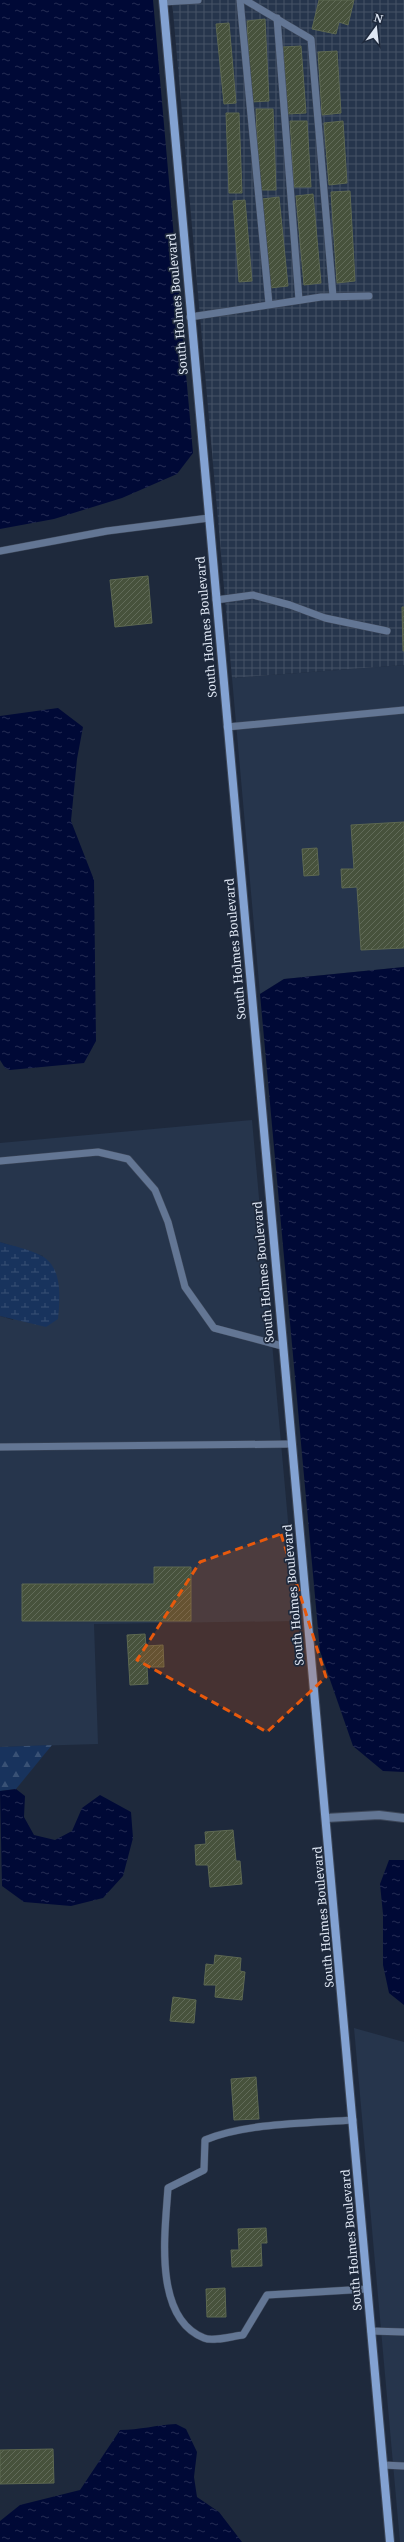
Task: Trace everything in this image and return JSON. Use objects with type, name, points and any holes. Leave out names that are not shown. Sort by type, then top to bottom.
[{"type":"main road","name":"South Holmes Boulevard","points":[[163,1],[290,1444],[326,1818],[390,2542]]},
{"type":"street","points":[[326,1818],[379,1815],[404,1818]]},
{"type":"lane","points":[[163,1],[198,0]]},
{"type":"lane","points":[[240,0],[269,304]]},
{"type":"lane","points":[[245,0],[312,39],[333,296]]},
{"type":"lane","points":[[277,18],[299,300]]},
{"type":"lane","points":[[190,317],[269,304],[333,296],[369,296]]},
{"type":"lane","points":[[0,550],[107,532],[209,518]]},
{"type":"lane","points":[[216,600],[253,595],[290,605],[325,618],[387,631]]},
{"type":"lane","points":[[227,727],[404,710]]},
{"type":"lane","points":[[0,1161],[98,1152],[128,1159],[155,1190],[168,1222],[185,1287],[214,1328],[282,1346]]},
{"type":"lane","points":[[0,1447],[290,1444]]},
{"type":"lane","points":[[353,2120],[299,2124],[221,2133],[205,2140],[204,2170],[168,2188],[165,2261],[171,2302],[186,2328],[206,2339],[243,2335],[267,2295],[368,2289]]},
{"type":"lane","points":[[371,2332],[404,2332]]},
{"type":"lane","points":[[383,2465],[404,2466]]},
{"type":"highlighted area","points":[[281,1534],[326,1677],[267,1732],[137,1660],[200,1562]]},
{"type":"shaded area","points":[[172,0],[404,0],[404,665],[232,678]]},
{"type":"shaded area","points":[[404,665],[404,967],[284,979],[260,994],[232,678]]},
{"type":"shaded area","points":[[252,1120],[297,1621],[94,1624],[98,1744],[0,1747],[0,1316],[13,1320],[43,1256],[0,1242],[0,1143]]},
{"type":"shaded area","points":[[354,2028],[404,2042],[404,2542],[400,2542]]},
{"type":"green space","points":[[0,1242],[42,1256],[49,1261],[54,1268],[59,1284],[58,1319],[46,1327],[0,1316]]},
{"type":"green space","points":[[52,1745],[16,1789],[0,1791],[0,1747]]},
{"type":"water","points":[[0,0],[153,0],[193,453],[177,474],[122,498],[54,519],[0,529]]},
{"type":"water","points":[[58,708],[83,727],[77,759],[71,821],[94,880],[96,1041],[84,1063],[10,1070],[5,1068],[0,1060],[0,716]]},
{"type":"water","points":[[404,967],[404,1772],[383,1771],[353,1746],[320,1651],[260,994],[284,979]]},
{"type":"water","points":[[16,1789],[25,1796],[24,1817],[34,1835],[55,1840],[72,1831],[82,1808],[100,1795],[131,1812],[133,1838],[123,1876],[103,1898],[71,1906],[24,1902],[2,1886],[0,1791]]},
{"type":"water","points":[[389,1860],[404,1860],[404,2005],[389,1993],[383,1965],[383,1914],[380,1884]]},
{"type":"water","points":[[176,2424],[186,2429],[197,2452],[194,2477],[197,2497],[219,2512],[242,2542],[0,2542],[0,2521],[20,2505],[80,2490],[120,2430]]},
{"type":"building","points":[[319,0],[354,0],[348,25],[339,22],[336,34],[312,29]]},
{"type":"building","points":[[265,19],[269,101],[251,102],[247,21]]},
{"type":"building","points":[[229,23],[236,103],[224,104],[216,24]]},
{"type":"building","points":[[301,46],[306,113],[288,114],[283,47]]},
{"type":"building","points":[[337,51],[341,113],[322,115],[318,52]]},
{"type":"building","points":[[256,109],[273,109],[276,190],[259,190]]},
{"type":"building","points":[[226,113],[239,113],[242,193],[229,193]]},
{"type":"building","points":[[290,121],[307,121],[311,187],[294,187]]},
{"type":"building","points":[[343,121],[347,183],[329,185],[324,123]]},
{"type":"building","points":[[350,191],[355,281],[337,283],[331,192]]},
{"type":"building","points":[[313,194],[321,283],[304,285],[296,196]]},
{"type":"building","points":[[279,197],[288,286],[270,288],[262,199]]},
{"type":"building","points":[[245,200],[252,281],[239,282],[233,201]]},
{"type":"building","points":[[148,576],[152,623],[115,627],[110,580]]},
{"type":"building","points":[[402,607],[404,607],[404,651],[403,651]]},
{"type":"building","points":[[404,822],[404,948],[361,950],[357,887],[342,888],[341,869],[354,869],[351,825]]},
{"type":"building","points":[[317,848],[319,875],[304,876],[302,849]]},
{"type":"building","points":[[154,1567],[191,1567],[191,1621],[22,1621],[22,1584],[154,1584]]},
{"type":"building","points":[[145,1634],[146,1646],[163,1645],[164,1667],[147,1667],[148,1684],[130,1685],[127,1635]]},
{"type":"building","points":[[233,1830],[236,1861],[240,1861],[242,1884],[210,1887],[208,1865],[196,1865],[195,1845],[206,1844],[205,1832]]},
{"type":"building","points":[[215,1955],[241,1958],[240,1971],[245,1972],[242,2000],[215,1997],[216,1985],[204,1985],[206,1964],[214,1965]]},
{"type":"building","points":[[173,1997],[196,2000],[194,2023],[170,2021]]},
{"type":"building","points":[[256,2077],[259,2119],[234,2120],[231,2079]]},
{"type":"building","points":[[266,2228],[267,2243],[261,2243],[262,2266],[232,2267],[231,2250],[239,2250],[238,2229]]},
{"type":"building","points":[[225,2288],[226,2317],[207,2317],[206,2289]]},
{"type":"building","points":[[53,2449],[54,2483],[0,2484],[0,2450]]}]
